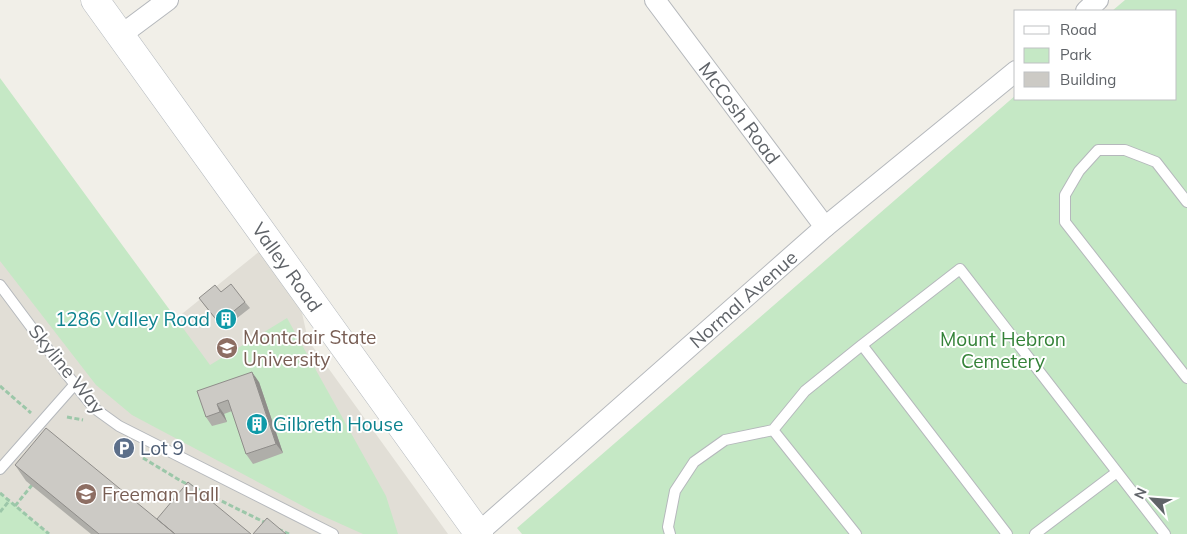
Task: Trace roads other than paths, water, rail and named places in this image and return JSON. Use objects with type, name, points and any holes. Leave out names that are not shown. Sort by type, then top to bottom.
[{"type":"main road","name":"Valley Road","points":[[95,0],[444,484],[474,534]]},
{"type":"street","points":[[121,35],[168,0]]},
{"type":"street","name":"McCosh Road","points":[[654,0],[825,227]]},
{"type":"street","points":[[1087,10],[1098,0]]},
{"type":"street","name":"Normal Avenue","points":[[474,534],[825,227],[1014,73]]},
{"type":"lane","points":[[1187,202],[1156,162],[1125,150],[1098,150],[1079,171],[1065,195],[1065,222],[1187,378]]},
{"type":"lane","points":[[670,534],[668,527],[675,492],[694,462],[725,440],[772,430],[805,391],[960,269],[1165,534]]},
{"type":"lane","name":"Skyline Way","points":[[0,285],[94,408],[119,426],[333,534]]},
{"type":"lane","points":[[862,345],[1008,534]]},
{"type":"lane","points":[[0,469],[75,384]]},
{"type":"lane","points":[[772,430],[856,534]]},
{"type":"lane","points":[[1035,534],[1117,472]]},
{"type":"place","name":"1286 Valley Road","points":[[226,319]]},
{"type":"place","name":"Montclair State University","points":[[227,348]]},
{"type":"place","name":"Gilbreth House","points":[[257,424]]},
{"type":"place","name":"Lot 9","points":[[124,448]]},
{"type":"place","name":"Freeman Hall","points":[[86,494]]},
{"type":"park label","name":"Mount Hebron Cemetery","points":[[1003,350]]}]
